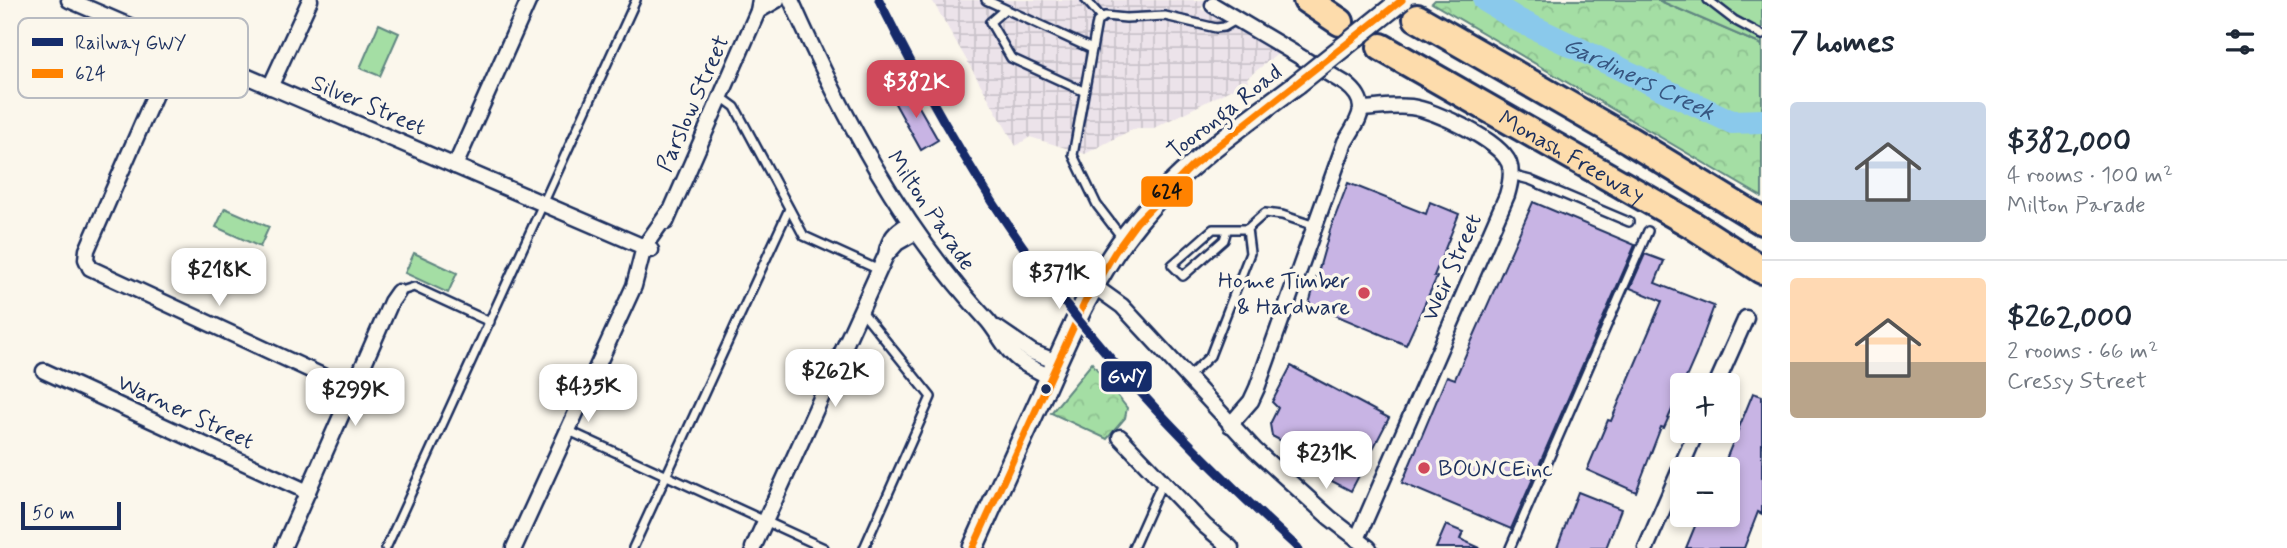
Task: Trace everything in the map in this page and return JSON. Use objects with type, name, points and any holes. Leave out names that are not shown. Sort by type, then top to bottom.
[{"type":"highway","points":[[1307,0],[1340,22]]},
{"type":"highway","name":"Monash Freeway","points":[[1410,9],[1762,221]]},
{"type":"highway","name":"Monash Freeway","points":[[1381,47],[1692,224],[1762,270]]},
{"type":"main road","name":"Tooronga Road","points":[[973,548],[1094,286],[1123,240],[1153,204],[1192,166],[1297,84],[1410,9]]},
{"type":"street","points":[[270,87],[310,0]]},
{"type":"street","points":[[455,166],[530,0]]},
{"type":"street","name":"Parslow Street","points":[[514,548],[566,429],[634,286],[647,248],[668,213],[759,5],[777,0]]},
{"type":"street","name":"Milton Parade","points":[[791,0],[850,121],[913,228],[955,285],[990,324],[1054,370]]},
{"type":"street","name":"Silver Street","points":[[78,2],[114,18]]},
{"type":"street","points":[[1213,5],[1346,83],[1358,97],[1362,109],[1345,142],[1257,388],[1251,401],[1230,425]]},
{"type":"street","name":"Silver Street","points":[[248,77],[647,248]]},
{"type":"street","points":[[153,98],[87,250],[87,264],[90,268],[325,377],[332,384],[352,389]]},
{"type":"street","points":[[1362,109],[1406,106],[1421,109],[1483,137],[1509,163],[1511,174]]},
{"type":"street","name":"Weir Street","points":[[1357,538],[1507,195],[1511,174]]},
{"type":"street","points":[[753,548],[886,255],[892,236],[913,228]]},
{"type":"street","points":[[1094,286],[1116,300],[1230,425],[1302,493],[1369,548]]},
{"type":"street","points":[[284,548],[352,389],[398,292]]},
{"type":"street","points":[[1721,373],[1746,318]]},
{"type":"street","name":"Warner Street","points":[[44,371],[308,492]]},
{"type":"street","points":[[1120,437],[1162,483],[1231,548]]},
{"type":"street","points":[[1646,548],[1691,443]]},
{"type":"lane","points":[[386,548],[636,0]]},
{"type":"lane","points":[[986,0],[1092,49]]},
{"type":"lane","points":[[1086,0],[1101,17],[1165,16],[1216,28],[1236,20]]},
{"type":"lane","points":[[1708,0],[1734,20],[1762,35]]},
{"type":"lane","points":[[1004,10],[990,22],[1011,58],[1083,91]]},
{"type":"lane","points":[[1101,17],[1095,31],[1073,152],[1097,205],[1123,240]]},
{"type":"lane","points":[[720,95],[735,107],[804,236],[879,270]]},
{"type":"lane","points":[[1511,174],[1629,222]]},
{"type":"lane","points":[[634,548],[789,209]]},
{"type":"lane","points":[[1227,230],[1224,240],[1183,276],[1172,265],[1213,229],[1247,229],[1265,212],[1315,226]]},
{"type":"lane","points":[[1187,378],[1210,356],[1250,253],[1247,229]]},
{"type":"lane","points":[[1510,548],[1648,231]]},
{"type":"lane","points":[[398,292],[414,288],[490,322]]},
{"type":"lane","points":[[861,309],[931,397],[864,548]]},
{"type":"lane","points":[[566,429],[824,548]]},
{"type":"lane","points":[[1133,548],[1162,483]]},
{"type":"shaded area","points":[[932,0],[1205,0],[1201,9],[1280,52],[1247,78],[1248,81],[1154,128],[1133,129],[1085,154],[1030,137],[1016,146]]},
{"type":"green space","points":[[1435,0],[1658,0],[1762,45],[1762,197],[1432,3]]},
{"type":"green space","points":[[1658,0],[1762,0],[1762,45]]},
{"type":"green space","points":[[379,24],[399,33],[380,76],[360,68]]},
{"type":"green space","points":[[225,208],[269,227],[260,247],[216,227]]},
{"type":"green space","points":[[414,253],[457,273],[448,293],[405,273]]},
{"type":"green space","points":[[1092,363],[1127,408],[1125,418],[1107,439],[1051,413]]},
{"type":"building","points":[[910,91],[938,140],[921,150],[893,100]]},
{"type":"building","points":[[1348,183],[1426,214],[1430,202],[1459,214],[1434,276],[1437,277],[1406,345],[1309,304],[1330,230]]},
{"type":"building","points":[[1533,202],[1635,245],[1511,529],[1402,483],[1447,376],[1455,379]]},
{"type":"building","points":[[1645,254],[1664,261],[1655,283],[1714,306],[1688,373],[1670,373],[1670,414],[1664,428],[1661,427],[1636,492],[1587,470],[1662,301],[1630,288]]},
{"type":"building","points":[[1291,366],[1389,418],[1351,491],[1324,477],[1329,466],[1272,436],[1270,424],[1278,408],[1272,402]]},
{"type":"building","points":[[1753,393],[1762,396],[1762,514],[1758,512],[1744,548],[1686,548],[1695,527],[1740,527],[1740,457],[1727,457],[1733,443],[1740,443],[1740,425]]},
{"type":"building","points":[[1578,492],[1621,509],[1606,548],[1557,548]]},
{"type":"building","points":[[1446,525],[1463,532],[1460,539],[1480,548],[1436,548]]},
{"type":"waterway","name":"Gardiners Creek","points":[[1485,0],[1518,20],[1732,122],[1762,121]]},
{"type":"rail line","name":"GWY","points":[[879,0],[956,143],[1040,270],[1107,355],[1180,435],[1298,548]]},
{"type":"transit line","name":"624","points":[[973,548],[1085,302],[1137,222],[1192,166],[1402,0]]},
{"type":"place","name":"Home Timber & Hardware","points":[[1364,293]]},
{"type":"place","name":"BOUNCEinc","points":[[1424,468]]}]
